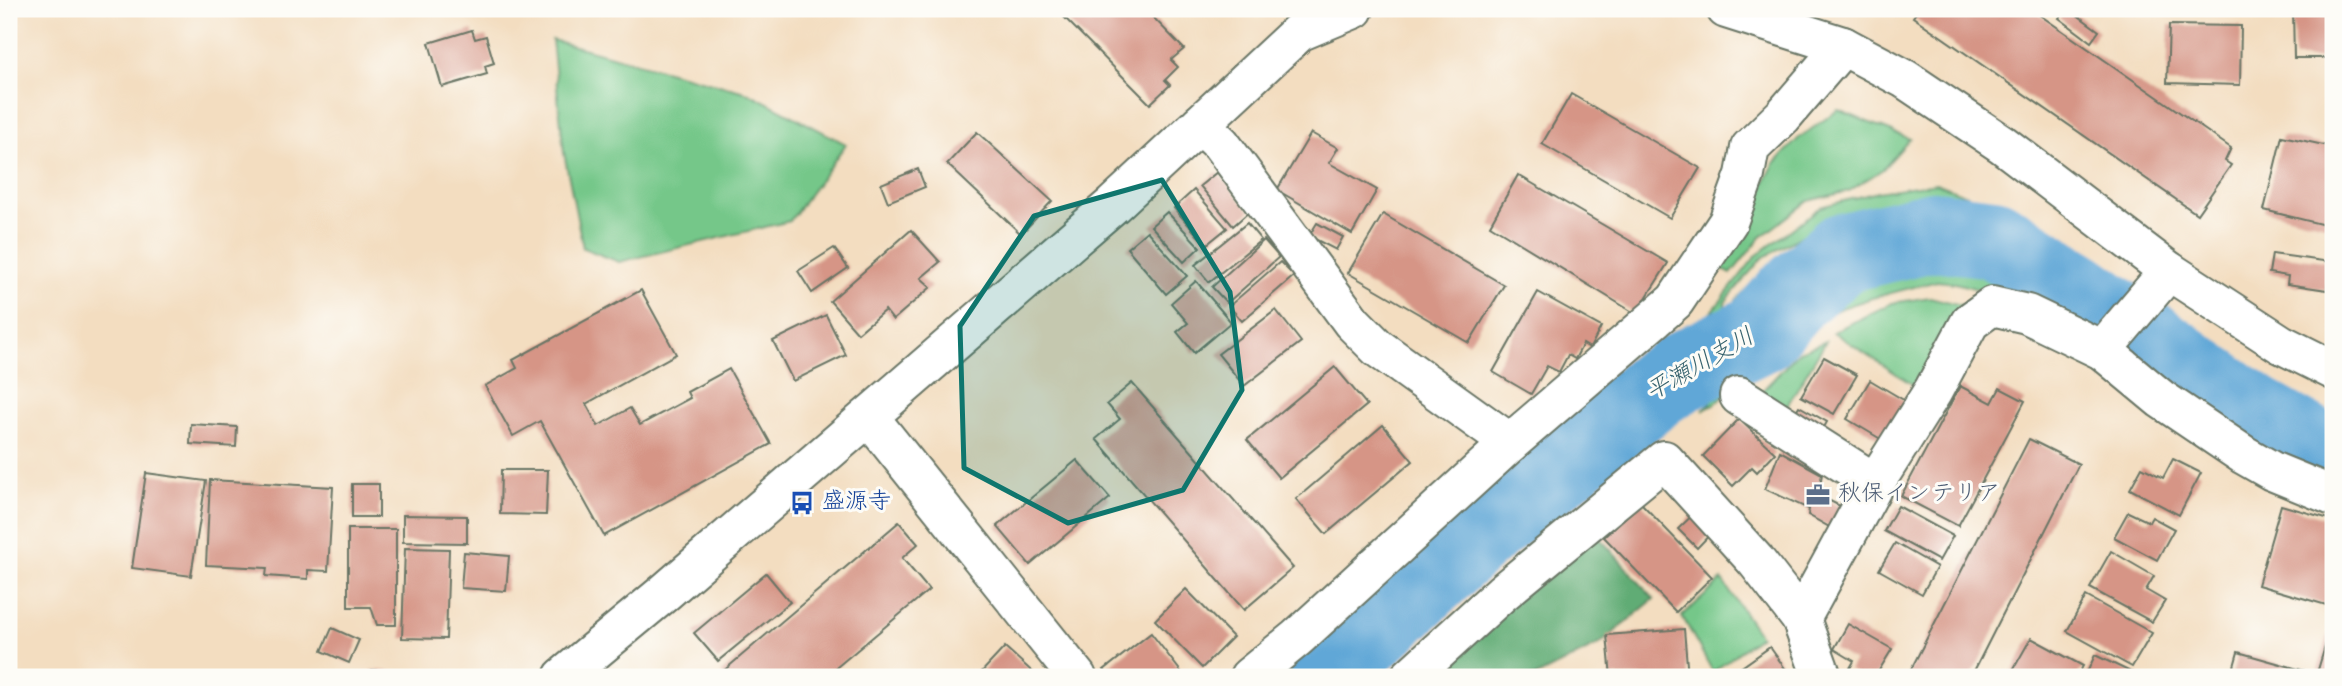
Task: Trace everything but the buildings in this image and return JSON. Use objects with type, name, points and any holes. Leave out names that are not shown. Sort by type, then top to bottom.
[{"type":"street","points":[[563,677],[1113,205],[1299,32],[1354,9]]},
{"type":"street","points":[[1726,9],[1843,46],[1905,79],[2002,144],[2169,271],[2281,344],[2333,370]]},
{"type":"street","points":[[1249,677],[1297,638],[1510,443],[1675,302],[1728,222],[1745,175],[1750,148],[1783,116],[1843,46]]},
{"type":"street","points":[[1200,124],[1221,144],[1352,322],[1378,348],[1510,443]]},
{"type":"street","points":[[2108,344],[2169,271]]},
{"type":"street","points":[[1801,619],[1875,483],[1933,391],[1970,322],[1992,306],[2027,314],[2108,344],[2161,399],[2272,471],[2333,496]]},
{"type":"street","points":[[1739,396],[1875,483]]},
{"type":"street","points":[[869,417],[1077,677]]},
{"type":"street","points":[[1410,677],[1502,593],[1664,460],[1756,561],[1801,619],[1822,677]]},
{"type":"highlighted area","points":[[1162,180],[1230,292],[1242,390],[1183,490],[1068,523],[964,468],[960,326],[1034,216]]},
{"type":"green space","points":[[552,40],[749,93],[846,144],[790,221],[619,262],[583,248],[564,153]]},
{"type":"green space","points":[[1838,110],[1910,139],[1883,169],[1849,191],[1808,201],[1761,237],[1731,274],[1720,268],[1774,164],[1799,138]]},
{"type":"green space","points":[[1936,183],[1990,204],[2049,251],[2041,254],[1963,217],[1906,224],[1842,242],[1820,226],[1762,258],[1725,302],[1725,323],[1703,347],[1682,350],[1756,256],[1821,207],[1877,192]]},
{"type":"green space","points":[[1815,237],[1833,247],[1770,304],[1729,331],[1736,300],[1768,267]]},
{"type":"green space","points":[[1967,239],[1996,248],[2066,296],[2093,320],[1955,283],[1937,281],[1839,309],[1801,327],[1727,395],[1703,411],[1787,313],[1851,263],[1907,249]]},
{"type":"green space","points":[[1930,297],[1969,307],[1913,385],[1833,332],[1892,303]]},
{"type":"green space","points":[[1826,341],[1782,414],[1759,394],[1799,352]]},
{"type":"green space","points":[[1592,529],[1654,599],[1600,644],[1535,677],[1418,677]]},
{"type":"green space","points":[[1722,580],[1760,636],[1713,672],[1682,616]]},
{"type":"waterway","name":"平瀬川支川","points":[[1323,677],[1482,530],[1658,387],[1694,365],[1760,333],[1792,296],[1842,253],[1934,231],[1993,238],[2078,291],[2254,415],[2333,459]]},
{"type":"place","name":"秋保インテリア","points":[[1818,495]]},
{"type":"place","name":"盛源寺","points":[[802,503]]}]
